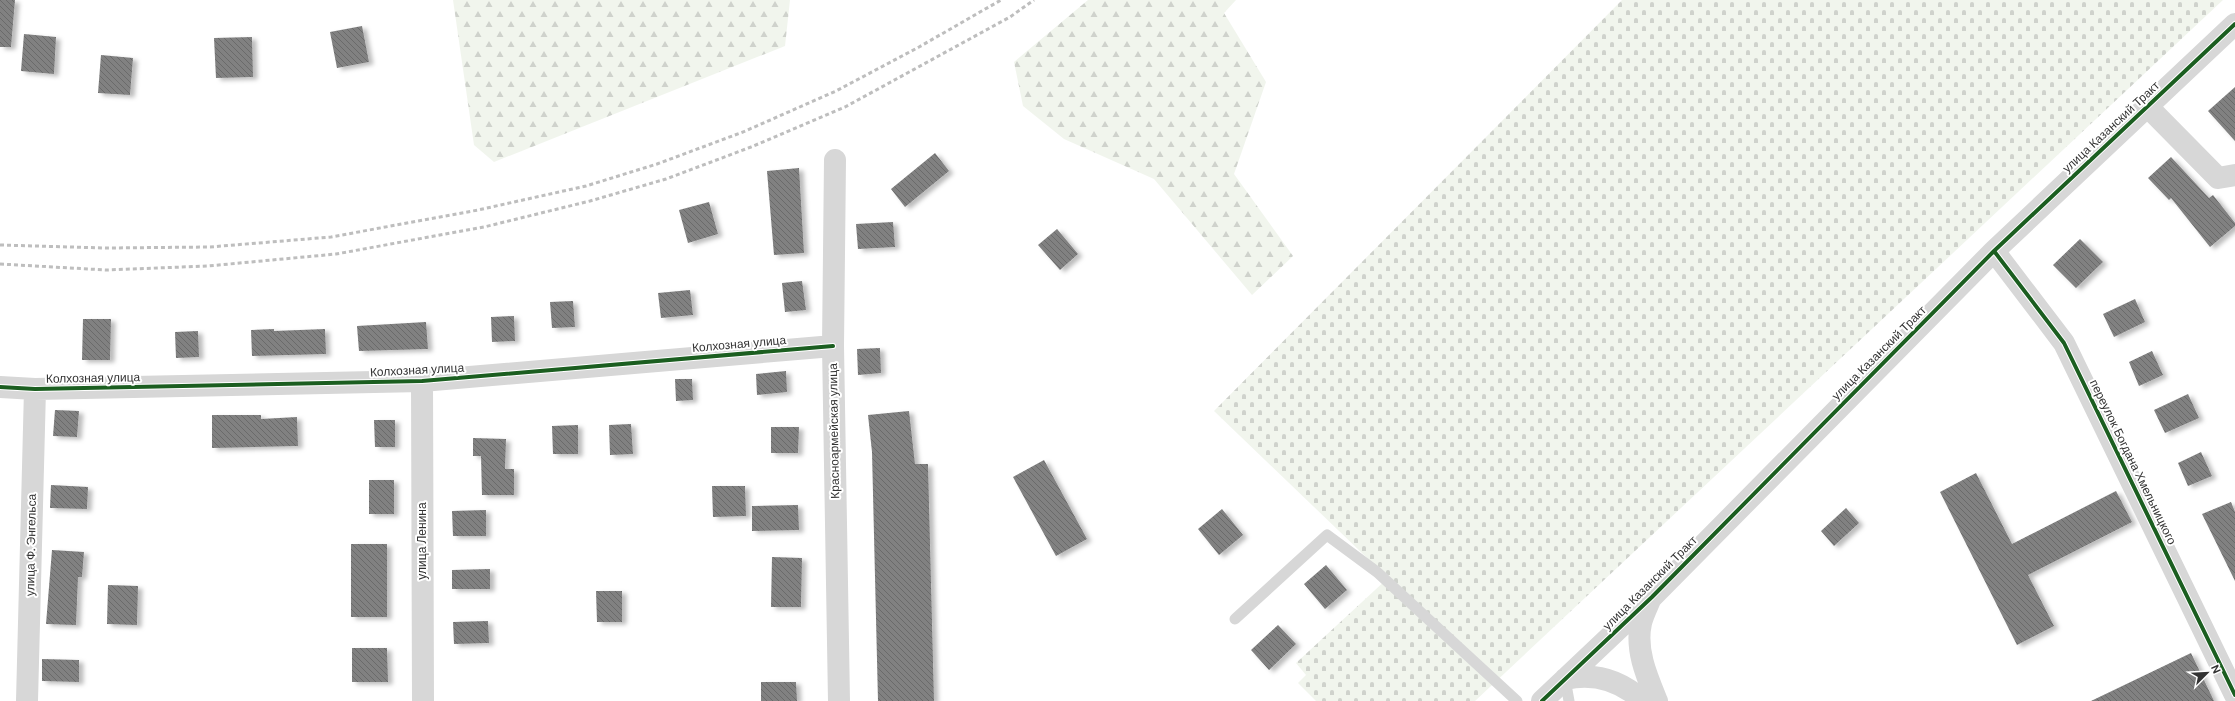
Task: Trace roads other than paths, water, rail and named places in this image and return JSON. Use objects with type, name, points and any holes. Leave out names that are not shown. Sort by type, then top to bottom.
[{"type":"street","name":"улица Казанский Тракт","points":[[1542,701],[1652,597],[1994,251],[2235,24]]},
{"type":"street","points":[[2147,106],[2218,178],[2235,175]]},
{"type":"street","name":"Красноармейская улица","points":[[834,160],[833,346],[839,701]]},
{"type":"street","name":"переулок Богдана Хмельницкого","points":[[1994,251],[2064,343],[2235,695]]},
{"type":"street","name":"Колхозная улица","points":[[0,387],[35,389],[422,381],[833,346]]},
{"type":"street","name":"улица Ленина","points":[[422,381],[423,701]]},
{"type":"street","name":"улица Ф. Энгельса","points":[[27,701],[35,389]]},
{"type":"street","points":[[1652,597],[1641,623],[1639,646],[1646,672],[1657,701]]},
{"type":"street","points":[[1565,679],[1581,676],[1598,676],[1622,685],[1643,701]]},
{"type":"lane","points":[[1235,619],[1327,535],[1376,572],[1516,701]]},
{"type":"lane","points":[[1565,679],[1569,701]]},
{"type":"railway","points":[[0,245],[106,248],[210,247],[331,237],[478,210],[586,186],[657,164],[743,132],[836,91],[919,47],[1001,0]]},
{"type":"railway","points":[[0,264],[106,270],[208,266],[336,254],[484,227],[590,201],[666,179],[751,147],[845,107],[1010,17],[1034,0]]}]
